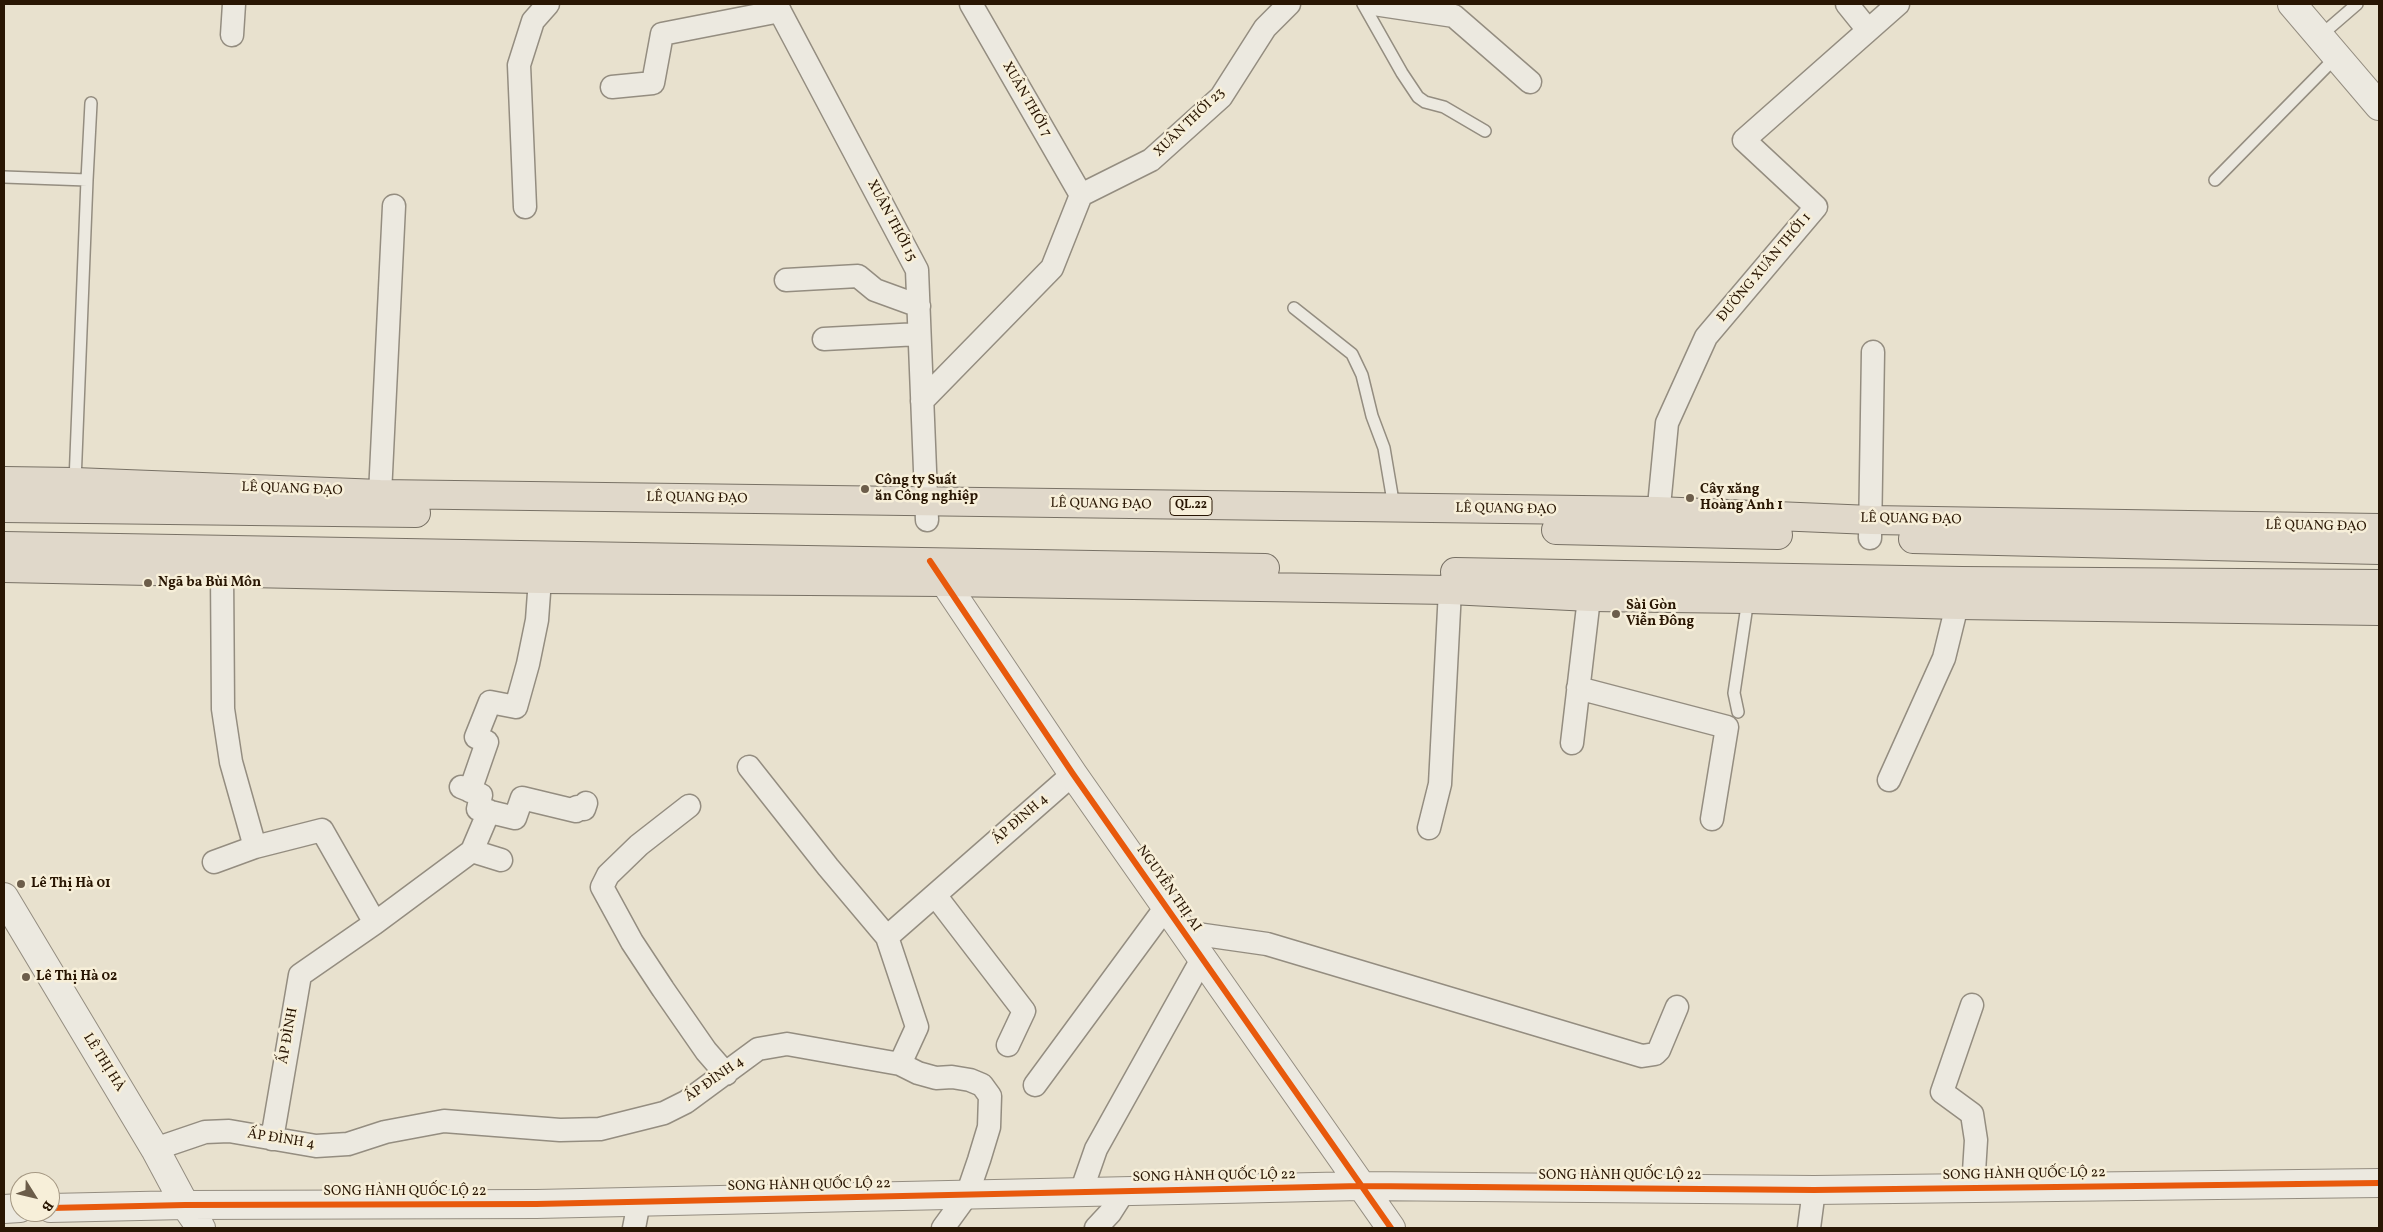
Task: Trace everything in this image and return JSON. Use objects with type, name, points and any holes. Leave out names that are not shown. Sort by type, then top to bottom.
[{"type":"highway","name":"LÊ QUANG ĐẠO","points":[[4,481],[926,511],[1657,521]]},
{"type":"highway","name":"LÊ QUANG ĐẠO","points":[[4,508],[926,511],[1394,509],[2379,550]]},
{"type":"highway","name":"LÊ QUANG ĐẠO","points":[[1871,529],[2379,528]]},
{"type":"highway","points":[[4,546],[937,572],[1960,593],[2379,610]]},
{"type":"highway","points":[[4,568],[540,579],[937,572],[1450,590],[1590,586],[1748,599],[2379,584]]},
{"type":"street","points":[[232,35],[234,4]]},
{"type":"street","points":[[526,207],[519,65],[533,21],[548,4]]},
{"type":"street","name":"XUÂN THỚI 7","points":[[971,4],[1082,195]]},
{"type":"street","points":[[1374,4],[1454,16],[1530,82]]},
{"type":"street","points":[[1847,4],[1868,30]]},
{"type":"street","name":"ĐƯỜNG XUÂN THỚI 1","points":[[1657,521],[1667,423],[1706,337],[1816,207],[1744,140],[1898,4]]},
{"type":"street","points":[[2292,4],[2379,106]]},
{"type":"street","name":"XUÂN THỚI 23","points":[[1082,195],[1151,160],[1221,97],[1279,7]]},
{"type":"street","points":[[612,87],[653,83],[662,34],[778,8]]},
{"type":"street","name":"XUÂN THỚI 15","points":[[778,8],[917,270],[926,511]]},
{"type":"street","points":[[922,401],[1052,268],[1082,195]]},
{"type":"street","points":[[380,494],[394,206]]},
{"type":"street","points":[[786,280],[858,276],[875,290],[919,306]]},
{"type":"street","points":[[824,339],[919,334]]},
{"type":"street","points":[[1871,529],[1873,352]]},
{"type":"street","points":[[222,571],[223,710],[231,762],[255,847]]},
{"type":"street","name":"NGUYỄN THỊ AI","points":[[937,572],[1073,774],[1391,1228]]},
{"type":"street","points":[[540,579],[537,620],[516,707],[490,702],[476,737],[487,742],[465,789],[481,795],[478,809],[515,818],[522,798],[576,810],[577,807],[584,809],[586,803]]},
{"type":"street","points":[[1572,743],[1590,586]]},
{"type":"street","points":[[1429,828],[1440,784],[1450,590]]},
{"type":"street","points":[[1889,780],[1944,658],[1960,593]]},
{"type":"street","points":[[1578,688],[1727,727],[1712,819]]},
{"type":"street","points":[[750,766],[828,867],[887,937],[917,1027],[900,1064]]},
{"type":"street","name":"ẤP ĐÌNH 4","points":[[887,937],[1073,774]]},
{"type":"street","points":[[689,806],[639,845],[608,875],[602,887],[632,942],[663,989],[706,1051],[726,1074]]},
{"type":"street","points":[[489,812],[472,851],[501,860]]},
{"type":"street","points":[[214,862],[255,847],[322,830],[375,923]]},
{"type":"street","name":"ẤP ĐÌNH","points":[[272,1139],[300,975],[375,923],[472,851]]},
{"type":"street","points":[[935,895],[1024,1011],[1008,1045]]},
{"type":"street","name":"LÊ THỊ HÀ","points":[[4,897],[155,1149],[185,1205],[201,1228]]},
{"type":"street","points":[[1035,1085],[1166,907]]},
{"type":"street","points":[[1183,932],[1267,944],[1642,1056],[1655,1054],[1659,1050],[1677,1007]]},
{"type":"street","points":[[1081,1192],[1096,1148],[1202,959]]},
{"type":"street","points":[[1972,1005],[1942,1092],[1972,1114],[1976,1140],[1973,1188]]},
{"type":"street","name":"ẤP ĐÌNH 4","points":[[155,1149],[205,1132],[229,1131],[316,1146],[348,1144],[385,1132],[444,1121],[560,1130],[600,1129],[664,1113],[686,1102],[758,1049],[787,1044],[900,1064],[918,1073],[936,1078],[952,1077],[970,1080],[982,1085],[990,1096],[989,1127],[967,1195]]},
{"type":"street","name":"SONG HÀNH QUỐC LỘ 22","points":[[60,1208],[185,1205],[640,1202],[1361,1186],[1814,1190],[2379,1183]]},
{"type":"street","points":[[1809,1228],[1814,1190]]},
{"type":"street","points":[[1096,1228],[1110,1213],[1124,1191]]},
{"type":"street","points":[[943,1228],[967,1195]]},
{"type":"street","points":[[634,1228],[640,1202]]},
{"type":"lane","points":[[1363,4],[1402,73],[1418,97],[1425,102],[1444,107],[1485,131]]},
{"type":"lane","points":[[2214,180],[2328,46],[2357,4]]},
{"type":"lane","points":[[75,482],[91,103]]},
{"type":"lane","points":[[4,177],[87,180]]},
{"type":"lane","points":[[1294,308],[1352,354],[1362,376],[1372,416],[1384,448],[1394,509]]},
{"type":"lane","points":[[1738,712],[1734,693],[1748,599]]},
{"type":"cycle path","points":[[930,561],[1073,774],[1391,1228]]},
{"type":"cycle path","points":[[60,1208],[185,1205],[536,1204],[1361,1186],[1814,1190],[2379,1183]]},
{"type":"place","name":"Công ty Suất ăn Công nghiệp","points":[[865,489]]},
{"type":"place","name":"Cây xăng Hoàng Anh 1","points":[[1690,498]]},
{"type":"place","name":"Ngã ba Bùi Môn","points":[[148,583]]},
{"type":"place","name":"Sài Gòn Viễn Đông","points":[[1616,614]]},
{"type":"place","name":"Lê Thị Hà 01","points":[[21,884]]},
{"type":"place","name":"Lê Thị Hà 02","points":[[26,977]]}]
